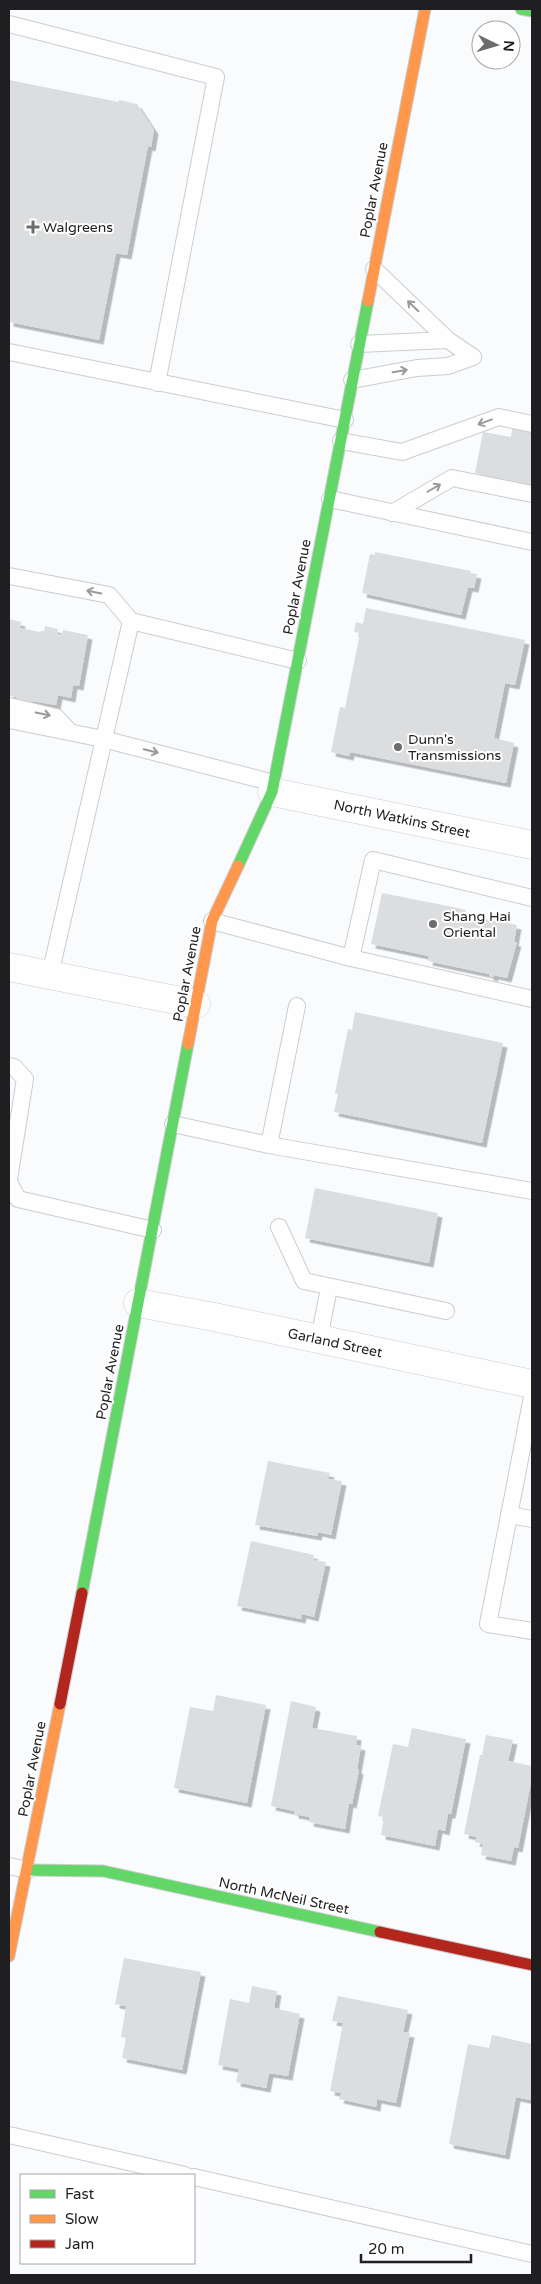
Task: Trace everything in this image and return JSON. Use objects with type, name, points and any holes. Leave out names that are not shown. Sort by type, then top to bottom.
[{"type":"main road","name":"Poplar Avenue","points":[[9,1956],[28,1870],[212,921],[273,787],[425,9]]},
{"type":"main road","points":[[521,9],[532,11]]},
{"type":"main road","name":"North McNeil Street","points":[[28,1870],[103,1871],[532,1965]]},
{"type":"street","name":"North Watkins Street","points":[[273,787],[532,845]]},
{"type":"street","points":[[9,967],[196,1004]]},
{"type":"street","name":"Garland Street","points":[[138,1304],[318,1339],[532,1384]]},
{"type":"lane","points":[[9,24],[216,77],[157,383]]},
{"type":"lane","points":[[352,380],[417,368],[448,366],[473,358],[448,340],[374,268]]},
{"type":"lane","points":[[359,344],[448,340]]},
{"type":"lane","points":[[9,352],[344,420]]},
{"type":"lane","points":[[341,441],[402,452],[499,417],[532,424]]},
{"type":"lane","points":[[392,513],[452,478],[532,494]]},
{"type":"lane","points":[[330,499],[532,542]]},
{"type":"lane","points":[[9,576],[109,595],[131,621],[298,661]]},
{"type":"lane","points":[[50,975],[131,621]]},
{"type":"lane","points":[[9,706],[56,717],[70,732]]},
{"type":"lane","points":[[9,720],[103,740],[273,787]]},
{"type":"lane","points":[[351,958],[373,860],[532,898]]},
{"type":"lane","points":[[212,921],[351,958],[532,999]]},
{"type":"lane","points":[[269,1145],[297,1006]]},
{"type":"lane","points":[[9,1066],[14,1067],[25,1079],[9,1181],[14,1199],[153,1230]]},
{"type":"lane","points":[[173,1124],[269,1145],[532,1191]]},
{"type":"lane","points":[[280,1227],[304,1281],[328,1288],[446,1311]]},
{"type":"lane","points":[[318,1339],[328,1288]]},
{"type":"lane","points":[[532,1397],[488,1624],[532,1631]]},
{"type":"lane","points":[[509,1515],[532,1519]]},
{"type":"lane","points":[[9,1866],[28,1870]]},
{"type":"lane","points":[[9,2135],[182,2174]]},
{"type":"lane","points":[[195,2177],[532,2254]]},
{"type":"building","points":[[9,80],[137,104],[154,130],[151,147],[148,146],[127,255],[116,253],[99,340],[9,322]]},
{"type":"building","points":[[513,423],[532,427],[532,486],[475,473],[483,432],[511,437]]},
{"type":"building","points":[[375,552],[471,571],[470,573],[477,574],[474,588],[468,587],[461,615],[362,593],[370,554],[375,555]]},
{"type":"building","points":[[366,608],[525,640],[515,685],[505,683],[494,738],[514,743],[506,783],[350,752],[349,756],[331,752],[340,707],[345,708],[360,633],[354,632],[356,622],[363,624]]},
{"type":"building","points":[[9,619],[21,622],[20,628],[40,632],[44,631],[45,626],[58,629],[57,634],[62,635],[63,630],[88,635],[79,686],[73,685],[71,698],[58,695],[56,705],[32,701],[32,706],[16,703],[17,697],[9,696]]},
{"type":"building","points":[[382,893],[466,910],[465,915],[517,925],[514,942],[517,942],[507,978],[494,975],[494,977],[489,976],[489,974],[428,961],[429,956],[371,944]]},
{"type":"building","points":[[355,1012],[503,1043],[482,1143],[334,1112],[338,1094],[335,1093],[348,1029],[352,1030]]},
{"type":"building","points":[[315,1188],[438,1213],[429,1263],[305,1238]]},
{"type":"building","points":[[268,1461],[330,1473],[328,1479],[342,1481],[331,1535],[318,1532],[317,1536],[255,1525]]},
{"type":"building","points":[[251,1541],[314,1555],[313,1560],[326,1562],[314,1617],[302,1614],[301,1619],[237,1606]]},
{"type":"building","points":[[216,1695],[266,1705],[247,1803],[174,1788],[190,1707],[213,1711]]},
{"type":"building","points":[[291,1701],[316,1707],[312,1728],[357,1736],[356,1745],[361,1746],[357,1769],[359,1770],[352,1804],[349,1803],[345,1829],[309,1822],[310,1817],[271,1806]]},
{"type":"building","points":[[412,1728],[466,1739],[451,1814],[448,1814],[445,1831],[438,1829],[435,1846],[381,1835],[384,1817],[378,1816],[393,1744],[408,1747]]},
{"type":"building","points":[[486,1735],[513,1740],[508,1761],[532,1766],[532,1777],[518,1848],[514,1847],[511,1861],[481,1855],[483,1844],[475,1842],[477,1837],[464,1834],[480,1755],[482,1755]]},
{"type":"building","points":[[124,1958],[201,1972],[182,2070],[122,2058],[126,2038],[121,2037],[126,2006],[115,2004]]},
{"type":"building","points":[[252,1986],[277,1991],[274,2008],[300,2014],[288,2076],[269,2073],[266,2088],[236,2082],[239,2069],[218,2065],[230,1999],[249,2003]]},
{"type":"building","points":[[338,1996],[408,2010],[403,2032],[410,2033],[396,2103],[377,2099],[376,2107],[339,2099],[341,2093],[330,2091],[343,2023],[332,2021]]},
{"type":"building","points":[[492,2035],[532,2044],[530,2100],[516,2097],[505,2155],[449,2144],[468,2044],[489,2048]]},
{"type":"traffic: fast","points":[[521,9],[532,11]]},
{"type":"traffic: fast","points":[[238,866],[272,792],[368,301]]},
{"type":"traffic: fast","points":[[82,1593],[188,1044]]},
{"type":"traffic: fast","points":[[28,1870],[103,1871],[380,1932]]},
{"type":"traffic: slow","points":[[368,301],[425,9]]},
{"type":"traffic: slow","points":[[188,1044],[212,921],[238,866]]},
{"type":"traffic: slow","points":[[9,1956],[60,1704]]},
{"type":"traffic: jam","points":[[60,1704],[82,1593]]},
{"type":"traffic: jam","points":[[380,1932],[532,1965]]},
{"type":"place","name":"Walgreens","points":[[33,227]]},
{"type":"place","name":"Dunn's Transmissions","points":[[398,747]]},
{"type":"place","name":"Shang Hai Oriental","points":[[433,924]]}]
